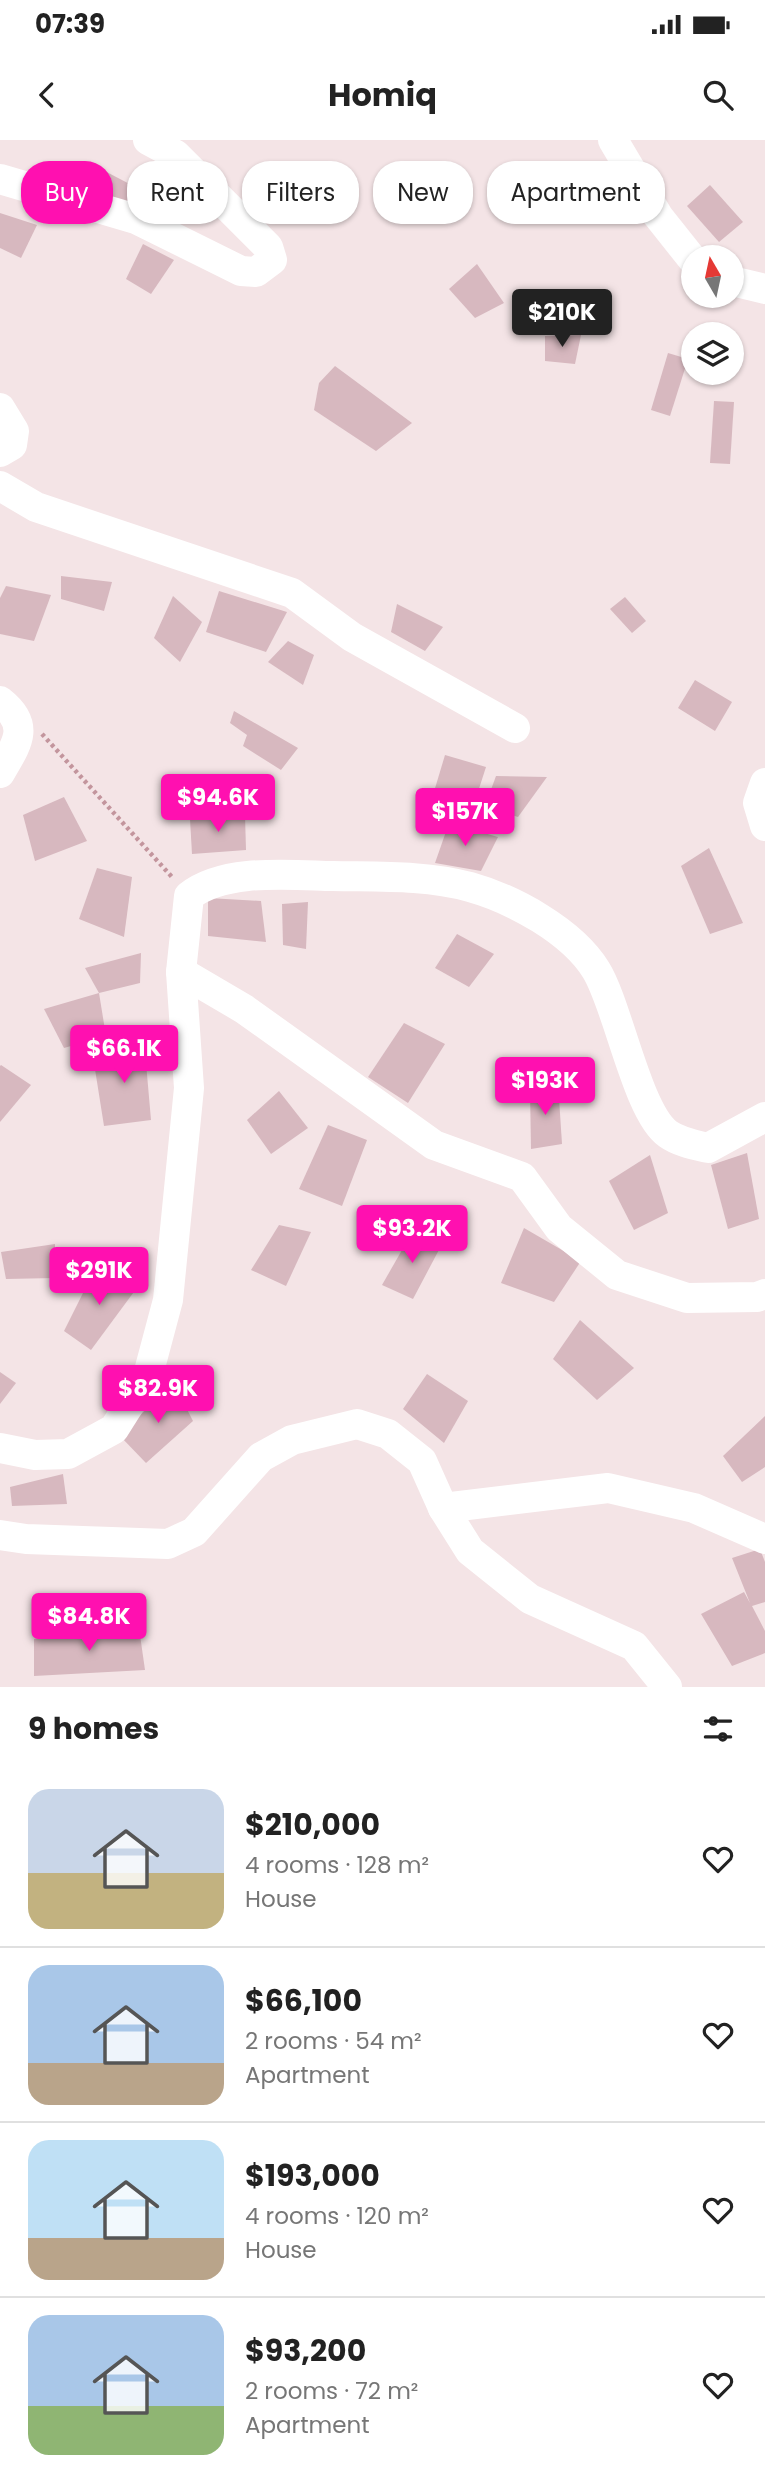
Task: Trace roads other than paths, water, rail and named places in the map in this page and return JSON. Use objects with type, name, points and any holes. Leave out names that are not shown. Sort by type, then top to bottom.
[{"type":"street","points":[[0,179],[136,219],[241,271],[256,272],[272,260],[268,247],[176,155],[148,140]]},
{"type":"street","points":[[613,140],[658,216],[681,245]]},
{"type":"street","points":[[744,284],[765,289]]},
{"type":"street","points":[[0,408],[14,431],[12,445],[0,452]]},
{"type":"street","points":[[0,486],[36,507],[292,593],[352,637],[515,728]]},
{"type":"street","points":[[0,701],[10,709],[19,725],[20,739],[0,773]]},
{"type":"street","points":[[765,783],[758,803],[765,826]]},
{"type":"street","points":[[0,1448],[36,1455],[68,1454],[114,1429],[148,1375],[168,1300],[189,1088],[181,972],[189,896],[201,887],[257,874],[412,878],[470,887],[531,914],[564,933],[596,970],[650,1109],[667,1133],[708,1149],[765,1117]]},
{"type":"street","points":[[181,972],[244,1009],[434,1145],[522,1177],[559,1228],[617,1275],[687,1298],[757,1297],[765,1293]]},
{"type":"street","points":[[0,1535],[26,1539],[168,1544],[194,1532],[261,1457],[292,1440],[357,1424],[388,1434],[422,1461],[443,1508],[470,1551],[530,1599],[634,1646],[667,1687]]},
{"type":"street","points":[[443,1508],[608,1488],[694,1508],[765,1539]]}]
